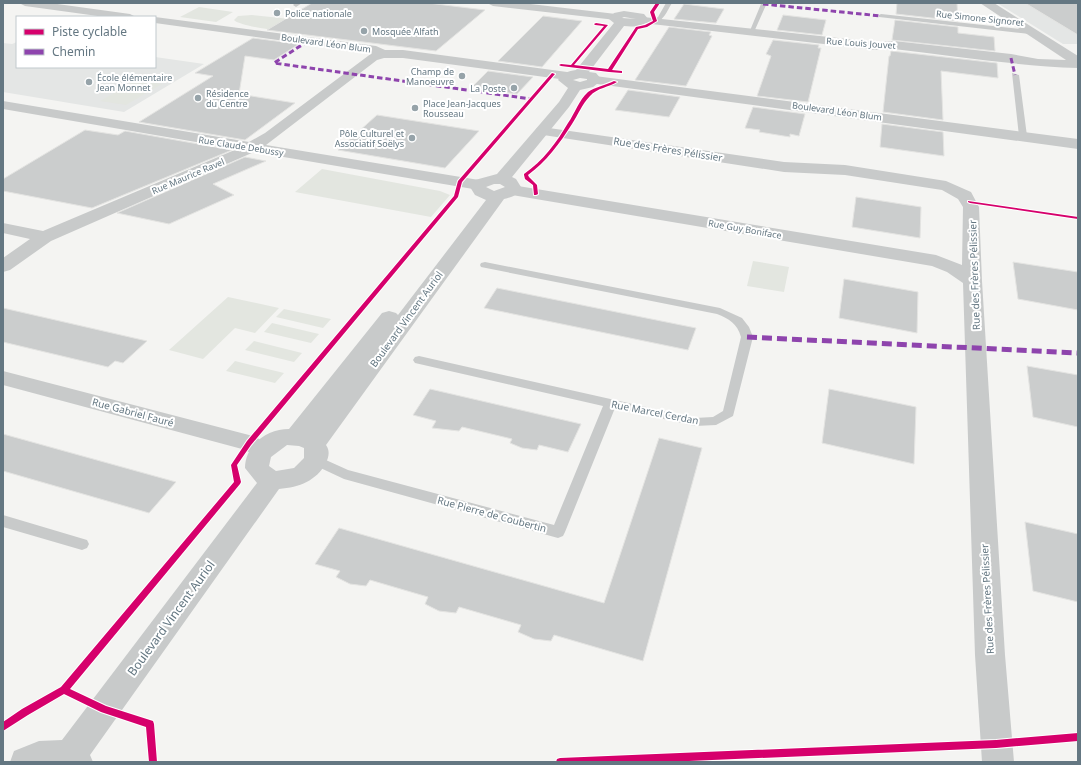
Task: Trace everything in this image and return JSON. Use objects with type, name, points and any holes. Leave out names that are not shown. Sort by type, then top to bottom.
[{"type":"street","points":[[25,3],[122,16]]},
{"type":"street","points":[[74,10],[89,3]]},
{"type":"street","name":"Rue Louis Jouvet","points":[[493,3],[556,6],[633,19],[875,46],[894,45],[1011,58],[1038,63],[1075,59]]},
{"type":"street","name":"Boulevard Vincent Auriol","points":[[309,447],[495,189],[542,131],[582,78],[633,19],[641,3]]},
{"type":"street","points":[[986,3],[1075,59]]},
{"type":"street","name":"Boulevard Léon Blum","points":[[156,20],[376,50],[383,54],[403,54],[1078,144]]},
{"type":"street","name":"Rue Maurice Ravel","points":[[3,266],[44,237],[252,147],[270,136],[369,59],[383,54]]},
{"type":"street","name":"Rue Claude Debussy","points":[[3,105],[495,189]]},
{"type":"street","name":"Rue des Frères Pélissier","points":[[542,131],[784,167],[844,170],[946,186],[965,196],[971,207],[972,281],[990,656],[998,762]]},
{"type":"street","name":"Rue Guy Boniface","points":[[495,189],[936,261],[954,268],[972,281]]},
{"type":"street","points":[[3,228],[44,237]]},
{"type":"street","name":"Rue Gabriel Fauré","points":[[3,378],[249,443],[262,449]]},
{"type":"street","points":[[277,440],[309,447],[312,468],[294,478],[273,479],[266,477],[257,468],[256,461],[262,449],[277,440]]},
{"type":"street","name":"Boulevard Vincent Auriol","points":[[73,759],[273,479]]},
{"type":"street","points":[[26,762],[36,757],[53,755],[73,759]]},
{"type":"lane","points":[[633,19],[660,18],[669,3]]},
{"type":"lane","points":[[751,32],[763,5]]},
{"type":"lane","name":"Rue Simone Signoret","points":[[881,16],[1030,32]]},
{"type":"lane","points":[[1015,75],[1023,136]]},
{"type":"lane","name":"Rue Marcel Cerdan","points":[[419,360],[695,422],[716,421],[728,413],[747,337],[745,327],[735,318],[720,311],[485,265]]},
{"type":"lane","name":"Rue Pierre de Coubertin","points":[[309,447],[344,474],[558,532],[610,404]]},
{"type":"lane","points":[[3,521],[82,544]]},
{"type":"shaded area","points":[[997,3],[1078,3],[1078,44],[1063,44]]},
{"type":"shaded area","points":[[199,7],[233,12],[216,22],[180,17]]},
{"type":"shaded area","points":[[252,15],[319,22],[295,31],[290,31],[253,27],[244,25],[234,20],[238,16]]},
{"type":"shaded area","name":"École élémentaire Jean Monnet","points":[[16,42],[16,68],[156,68],[156,57],[204,64],[124,112],[3,92],[3,43],[12,44]]},
{"type":"shaded area","points":[[137,80],[162,84],[126,105],[100,101]]},
{"type":"shaded area","points":[[322,169],[440,191],[450,195],[431,217],[295,192]]},
{"type":"shaded area","points":[[753,261],[789,267],[784,292],[747,286]]},
{"type":"shaded area","points":[[228,297],[279,308],[255,333],[235,328],[203,359],[169,350]]},
{"type":"shaded area","points":[[284,309],[331,319],[323,328],[276,317]]},
{"type":"shaded area","points":[[272,323],[319,334],[311,343],[264,332]]},
{"type":"shaded area","points":[[254,341],[302,353],[294,362],[245,350]]},
{"type":"shaded area","points":[[235,361],[284,373],[275,383],[226,371]]},
{"type":"building","points":[[312,3],[428,3],[485,10],[436,51],[267,30]]},
{"type":"building","points":[[897,3],[957,3],[958,21],[896,14]]},
{"type":"building","points":[[1025,3],[1078,3],[1078,35]]},
{"type":"building","points":[[684,4],[724,9],[716,23],[674,19]]},
{"type":"building","points":[[783,15],[826,20],[822,35],[777,30]]},
{"type":"building","points":[[543,16],[582,21],[542,67],[498,61]]},
{"type":"building","points":[[895,20],[958,27],[958,33],[994,37],[995,51],[892,40]]},
{"type":"building","points":[[669,27],[711,32],[709,35],[712,36],[686,86],[635,80]]},
{"type":"building","points":[[253,38],[299,44],[274,60],[245,56],[239,94],[295,103],[245,140],[139,122],[213,76],[195,73]]},
{"type":"building","points":[[773,40],[819,45],[818,48],[821,48],[808,102],[757,96],[771,56],[766,54]]},
{"type":"building","points":[[891,51],[997,63],[998,78],[941,71],[943,120],[883,112],[889,56]]},
{"type":"building","points":[[488,71],[533,77],[517,94],[471,88]]},
{"type":"building","points":[[628,90],[680,97],[669,117],[615,110]]},
{"type":"building","points":[[753,107],[805,114],[799,136],[790,134],[790,137],[745,128]]},
{"type":"building","name":"Pôle Culturel et Associatif Soëlys","points":[[377,115],[479,131],[445,168],[338,150]]},
{"type":"building","points":[[882,124],[943,132],[944,156],[880,147]]},
{"type":"building","points":[[85,130],[118,135],[125,131],[232,150],[92,208],[3,191],[3,179]]},
{"type":"building","points":[[245,157],[266,161],[213,184],[234,195],[169,224],[117,213]]},
{"type":"building","points":[[856,197],[921,207],[920,238],[852,227]]},
{"type":"building","points":[[1013,262],[1078,272],[1078,310],[1018,299]]},
{"type":"building","points":[[844,279],[918,292],[917,333],[839,318]]},
{"type":"building","points":[[497,288],[696,328],[688,350],[484,308]]},
{"type":"building","points":[[3,308],[147,341],[123,363],[115,361],[108,367],[3,342]]},
{"type":"building","points":[[1027,366],[1078,375],[1078,427],[1033,417]]},
{"type":"building","points":[[430,389],[581,424],[568,452],[539,445],[537,450],[522,448],[510,443],[512,439],[462,427],[459,431],[432,428],[436,421],[413,415]]},
{"type":"building","points":[[829,389],[916,407],[914,464],[822,443]]},
{"type":"building","points":[[3,434],[176,482],[149,513],[3,471]]},
{"type":"building","points":[[659,438],[702,448],[643,661],[554,635],[551,641],[534,639],[518,632],[521,625],[459,607],[456,613],[439,611],[425,604],[428,597],[370,580],[366,586],[350,584],[336,577],[340,571],[315,564],[339,528],[604,603]]},
{"type":"building","points":[[1025,522],[1078,534],[1078,602],[1033,591]]},
{"type":"marked path","points":[[763,4],[881,16]]},
{"type":"marked path","points":[[308,41],[274,63],[531,99]]},
{"type":"marked path","points":[[1011,58],[1015,75]]},
{"type":"marked path","points":[[747,337],[1078,353]]},
{"type":"cycle path","points":[[609,71],[637,28],[646,26],[655,21],[652,12],[658,3]]},
{"type":"cycle path","points":[[572,66],[606,25],[596,24]]},
{"type":"cycle path","points":[[561,65],[621,72]]},
{"type":"cycle path","points":[[3,727],[25,712],[64,690],[238,482],[234,465],[249,443],[456,196],[460,182],[553,74]]},
{"type":"cycle path","points":[[536,194],[535,185],[527,178],[526,175],[533,170],[556,145],[587,96],[590,93],[615,82]]},
{"type":"cycle path","points":[[970,202],[1078,218]]},
{"type":"cycle path","points":[[64,690],[104,709],[150,724],[153,762]]},
{"type":"cycle path","points":[[560,762],[996,744],[1078,737]]},
{"type":"place","name":"Police nationale","points":[[277,13]]},
{"type":"place","name":"Mosquée Alfath","points":[[364,31]]},
{"type":"place","name":"Champ de Manoeuvre","points":[[462,76]]},
{"type":"place","name":"École élémentaire Jean Monnet","points":[[89,82]]},
{"type":"place","name":"La Poste","points":[[514,88]]},
{"type":"place","name":"Résidence du Centre","points":[[198,98]]},
{"type":"place","name":"Place Jean-Jacques Rousseau","points":[[415,108]]},
{"type":"place","name":"Pôle Culturel et Associatif Soëlys","points":[[412,138]]}]
